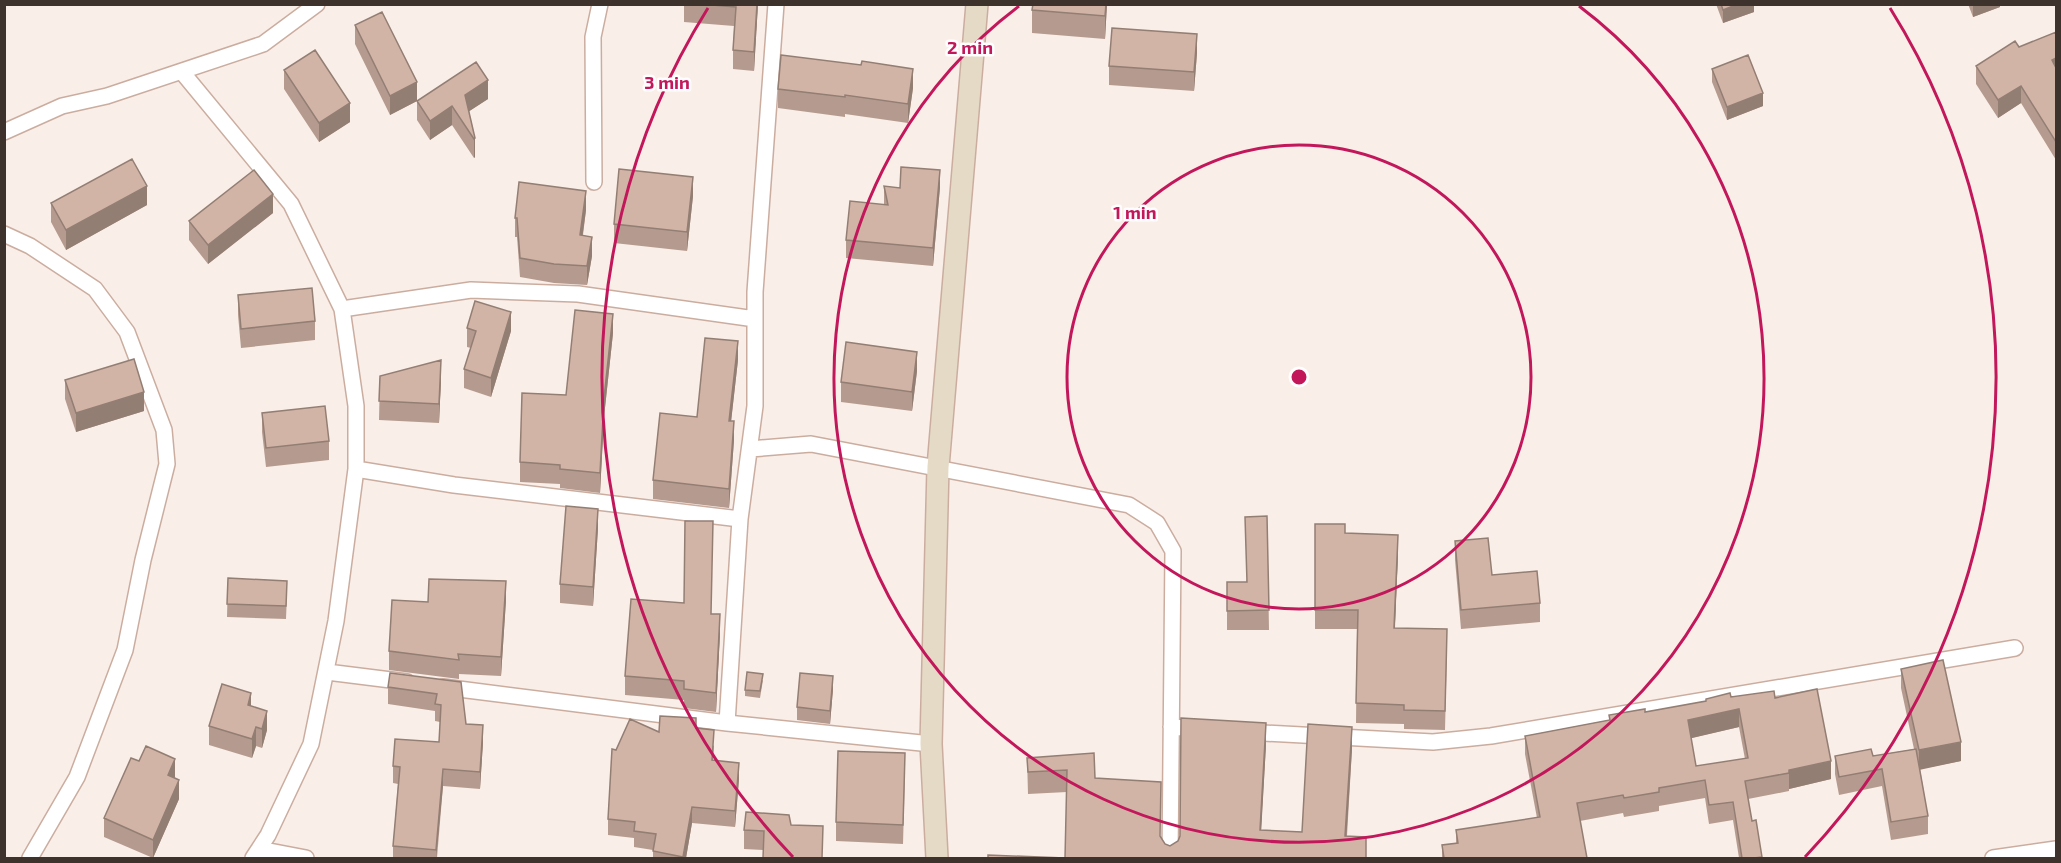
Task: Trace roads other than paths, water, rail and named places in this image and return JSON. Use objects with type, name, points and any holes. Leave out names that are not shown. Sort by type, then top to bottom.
[{"type":"main road","points":[[937,858],[931,744],[938,467],[977,4]]},
{"type":"street","points":[[4,132],[62,106],[107,96],[263,44],[317,4]]},
{"type":"street","points":[[594,182],[593,37],[600,4]]},
{"type":"street","points":[[727,723],[740,519],[755,406],[755,292],[776,4]]},
{"type":"street","points":[[182,72],[291,204],[342,309],[356,406],[356,469],[336,621],[311,744],[256,854],[306,858]]},
{"type":"street","points":[[4,234],[30,246],[94,289],[127,332],[164,430],[167,464],[143,560],[125,650],[77,777],[30,858]]},
{"type":"street","points":[[342,309],[471,290],[578,294],[755,319]]},
{"type":"street","points":[[750,449],[811,444],[938,467],[1129,505],[1157,523],[1173,551],[1170,858]]},
{"type":"street","points":[[356,469],[454,485],[740,519]]},
{"type":"street","points":[[1171,727],[1394,741],[1444,741],[1491,736],[2015,648]]},
{"type":"street","points":[[327,672],[727,723],[931,744]]},
{"type":"street","points":[[1993,858],[2048,853]]}]
